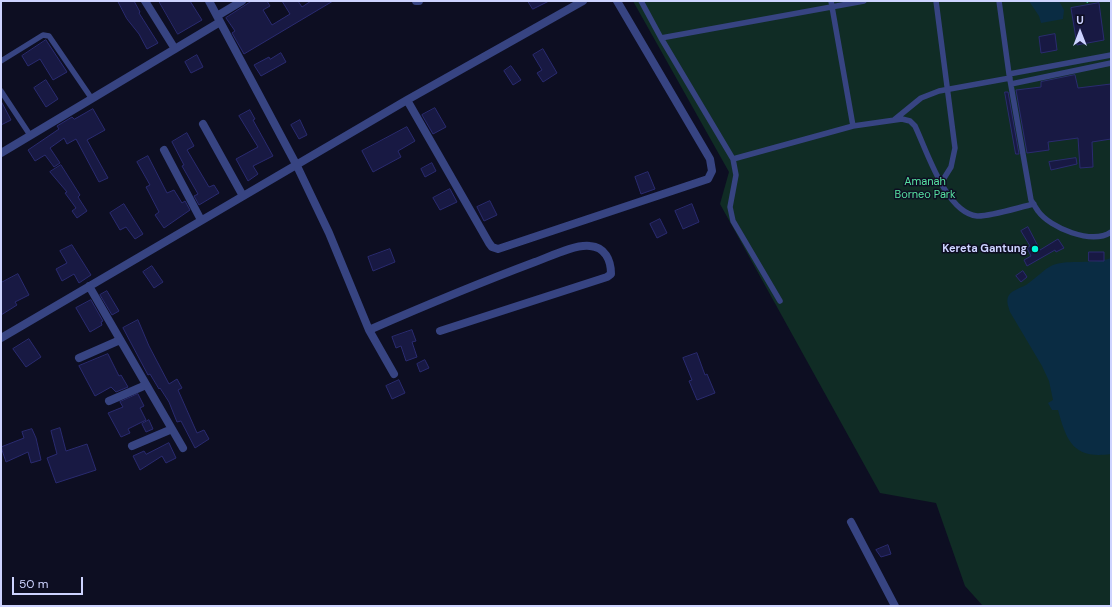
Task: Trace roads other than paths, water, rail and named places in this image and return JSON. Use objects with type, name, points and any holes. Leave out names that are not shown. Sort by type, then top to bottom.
[{"type":"street","points":[[145,1],[175,49]]},
{"type":"street","points":[[209,1],[297,166],[329,233],[369,330],[394,374]]},
{"type":"street","points":[[1,153],[175,49],[219,19],[242,1]]},
{"type":"street","points":[[1,338],[297,166],[407,100],[583,1]]},
{"type":"street","points":[[407,100],[489,243],[492,247],[498,249],[708,179],[712,171],[710,159],[616,1]]},
{"type":"street","points":[[203,124],[243,196]]},
{"type":"street","points":[[164,150],[202,220]]},
{"type":"street","points":[[369,330],[506,272],[573,249],[589,246],[599,249],[605,253],[609,260],[611,274],[608,277],[440,331]]},
{"type":"street","points":[[89,286],[183,448]]},
{"type":"street","points":[[79,358],[120,340]]},
{"type":"street","points":[[109,401],[146,385]]},
{"type":"street","points":[[132,446],[172,429]]},
{"type":"street","points":[[851,522],[895,606]]},
{"type":"lane","points":[[642,1],[661,38],[733,159],[736,175],[730,212],[733,221],[780,301]]},
{"type":"lane","points":[[661,38],[831,3],[864,1]]},
{"type":"lane","points":[[936,1],[954,148],[951,167],[941,183]]},
{"type":"lane","points":[[1000,1],[1010,78],[1031,200],[1038,212],[1068,232],[1091,237],[1107,235],[1111,232]]},
{"type":"lane","points":[[831,3],[853,126]]},
{"type":"lane","points":[[1,61],[42,36],[49,36],[92,99]]},
{"type":"lane","points":[[893,120],[920,98],[948,90],[1111,56]]},
{"type":"lane","points":[[1010,78],[1111,63]]},
{"type":"lane","points":[[1,92],[30,136]]},
{"type":"lane","points":[[733,159],[853,126],[902,119],[910,121],[915,126],[941,183],[954,204],[966,214],[978,216],[1034,204]]},
{"type":"water","points":[[1029,1],[1059,1],[1064,10],[1063,19],[1041,23],[1039,16]]},
{"type":"water","points":[[1111,258],[1111,454],[1098,455],[1080,451],[1069,440],[1061,422],[1058,410],[1052,410],[1048,403],[1053,400],[1049,381],[1042,366],[1010,312],[1007,301],[1011,293],[1026,285],[1053,265],[1066,262],[1096,261]]},
{"type":"place","name":"Kereta Gantung","points":[[1035,249]]},
{"type":"park label","name":"Amanah Borneo Park","points":[[925,188]]}]
